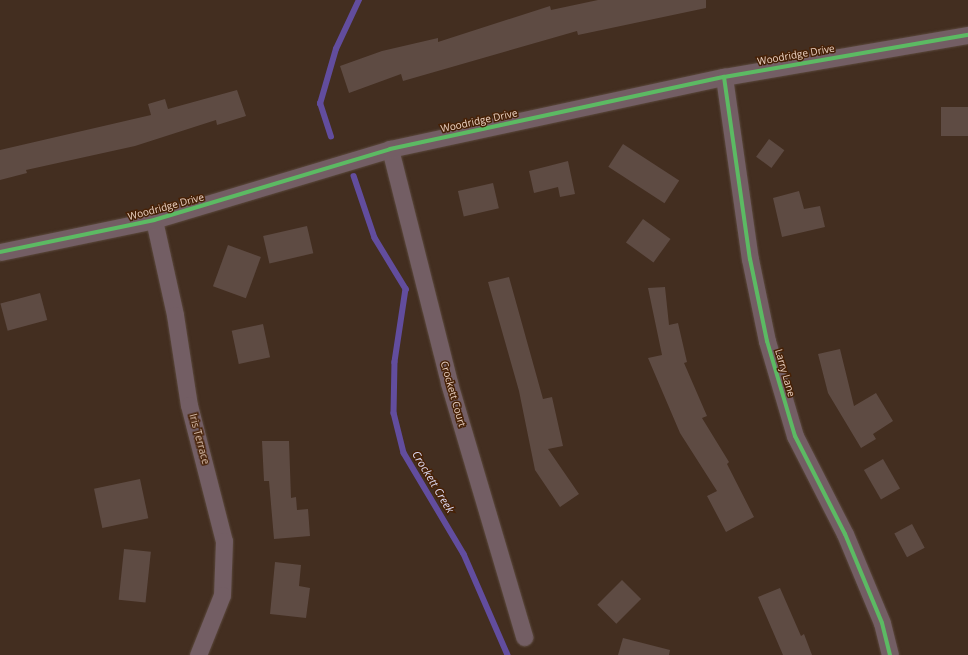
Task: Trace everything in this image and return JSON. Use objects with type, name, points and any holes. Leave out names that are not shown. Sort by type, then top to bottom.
[{"type":"street","name":"Woodridge Drive","points":[[0,252],[154,220],[390,148],[724,77],[968,35]]},
{"type":"street","name":"Larry Lane","points":[[724,77],[750,259],[769,348],[795,436],[845,534],[882,623],[890,655]]},
{"type":"street","name":"Crockett Court","points":[[390,148],[449,383],[524,637]]},
{"type":"street","name":"Iris Terrace","points":[[154,220],[175,315],[189,405],[224,541],[222,595],[198,655]]},
{"type":"building","points":[[598,0],[706,0],[706,8],[578,35],[577,31],[403,81],[401,74],[349,93],[340,66],[382,51],[438,38],[438,42],[550,6],[551,10]]},
{"type":"building","points":[[237,90],[246,116],[217,125],[216,120],[135,146],[26,170],[27,173],[0,180],[0,150],[151,115],[148,104],[165,99],[168,109]]},
{"type":"building","points":[[941,107],[968,107],[968,136],[941,136]]},
{"type":"building","points":[[769,139],[784,150],[771,168],[756,157]]},
{"type":"building","points":[[623,144],[679,180],[664,203],[608,167]]},
{"type":"building","points":[[568,161],[575,194],[560,197],[558,187],[534,193],[529,171]]},
{"type":"building","points":[[493,183],[499,208],[464,216],[458,191]]},
{"type":"building","points":[[799,191],[804,209],[820,206],[825,227],[782,237],[773,198]]},
{"type":"building","points":[[643,219],[671,239],[653,262],[626,242]]},
{"type":"building","points":[[307,226],[313,253],[269,263],[263,236]]},
{"type":"building","points":[[228,245],[261,257],[246,298],[213,286]]},
{"type":"building","points":[[509,277],[543,399],[552,397],[563,446],[548,449],[579,494],[560,507],[535,470],[519,391],[488,282]]},
{"type":"building","points":[[665,287],[669,325],[678,323],[687,362],[684,363],[707,416],[702,418],[729,462],[727,464],[754,517],[726,532],[707,496],[717,491],[680,433],[648,358],[662,355],[648,288]]},
{"type":"building","points":[[40,293],[47,320],[8,331],[0,304]]},
{"type":"building","points":[[263,324],[270,357],[239,364],[232,331]]},
{"type":"building","points":[[840,349],[854,406],[876,393],[893,421],[873,434],[876,439],[861,448],[828,393],[818,354]]},
{"type":"building","points":[[262,441],[289,441],[291,498],[296,497],[297,510],[308,509],[310,536],[274,539],[269,481],[264,481]]},
{"type":"building","points":[[883,459],[900,488],[881,499],[864,470]]},
{"type":"building","points":[[140,479],[148,518],[102,528],[94,489]]},
{"type":"building","points":[[912,524],[925,548],[907,557],[894,533]]},
{"type":"building","points":[[124,549],[151,552],[146,603],[119,600]]},
{"type":"building","points":[[275,562],[301,565],[299,586],[310,588],[306,618],[270,614]]},
{"type":"building","points":[[622,580],[641,599],[616,624],[597,605]]},
{"type":"building","points":[[780,588],[801,636],[804,634],[812,655],[783,655],[758,597]]},
{"type":"building","points":[[623,638],[670,650],[669,655],[618,655]]},
{"type":"waterway","name":"Crockett Creek","points":[[331,137],[320,104],[336,49],[359,0]]},
{"type":"waterway","name":"Crockett Creek","points":[[354,176],[375,238],[406,289],[395,362],[394,413],[404,453],[464,554],[508,655]]},
{"type":"cycle path","points":[[0,252],[154,220],[390,149],[724,77],[968,35]]},
{"type":"cycle path","points":[[724,77],[750,259],[767,341],[795,436],[845,534],[882,623],[890,655]]}]
